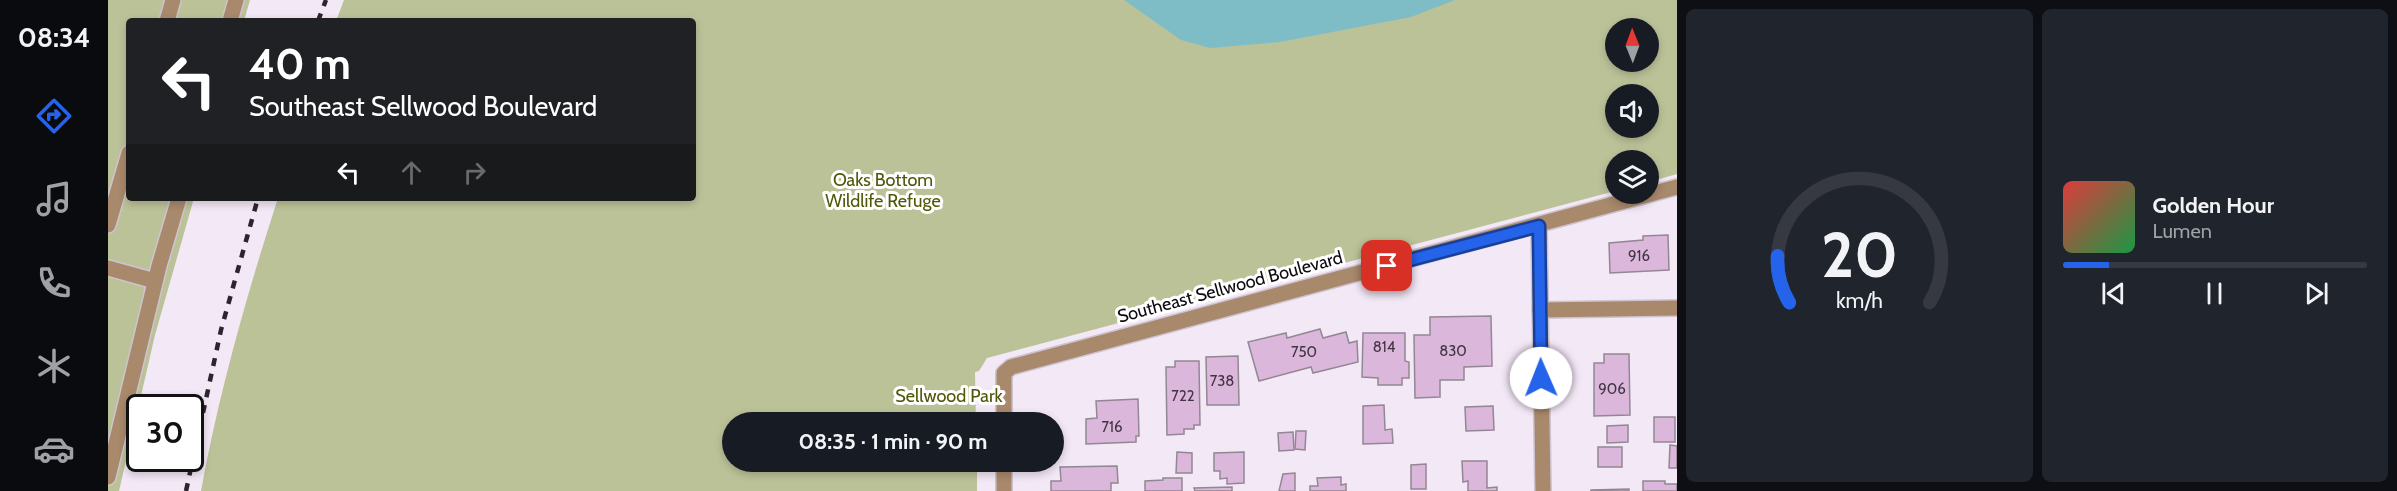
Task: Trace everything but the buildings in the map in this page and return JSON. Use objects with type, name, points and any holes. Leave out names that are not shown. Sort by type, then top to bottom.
[{"type":"street","points":[[168,18],[173,0]]},
{"type":"street","points":[[231,18],[236,0]]},
{"type":"street","points":[[108,225],[126,163]]},
{"type":"street","name":"Southeast Sellwood Boulevard","points":[[1004,412],[1004,373],[1018,364],[1539,226],[1677,187]]},
{"type":"street","points":[[108,477],[155,281],[178,201]]},
{"type":"street","points":[[1539,226],[1543,491]]},
{"type":"street","points":[[108,268],[155,281]]},
{"type":"street","points":[[1540,310],[1677,308]]},
{"type":"street","points":[[1004,472],[1004,491]]},
{"type":"green space","points":[[108,0],[250,0],[245,18],[126,18],[126,201],[193,201],[155,335],[141,394],[126,394],[126,461],[119,491],[108,491]]},
{"type":"green space","name":"Oaks Bottom Wildlife Refuge","points":[[344,0],[1677,0],[1677,174],[1659,179],[1659,150],[1605,150],[1605,194],[987,358],[979,371],[975,372],[976,412],[722,412],[722,472],[977,472],[977,491],[201,491],[216,417],[235,343],[277,201],[696,201],[696,18],[337,18]]},
{"type":"water","points":[[1124,0],[1455,0],[1411,17],[1280,42],[1210,48],[1181,40]]},
{"type":"railway","points":[[319,18],[326,0]]},
{"type":"railway","points":[[186,491],[221,330],[257,201]]},
{"type":"route","points":[[1387,266],[1539,226],[1541,378]]},
{"type":"park label","name":"Sellwood Park","points":[[949,396]]}]
